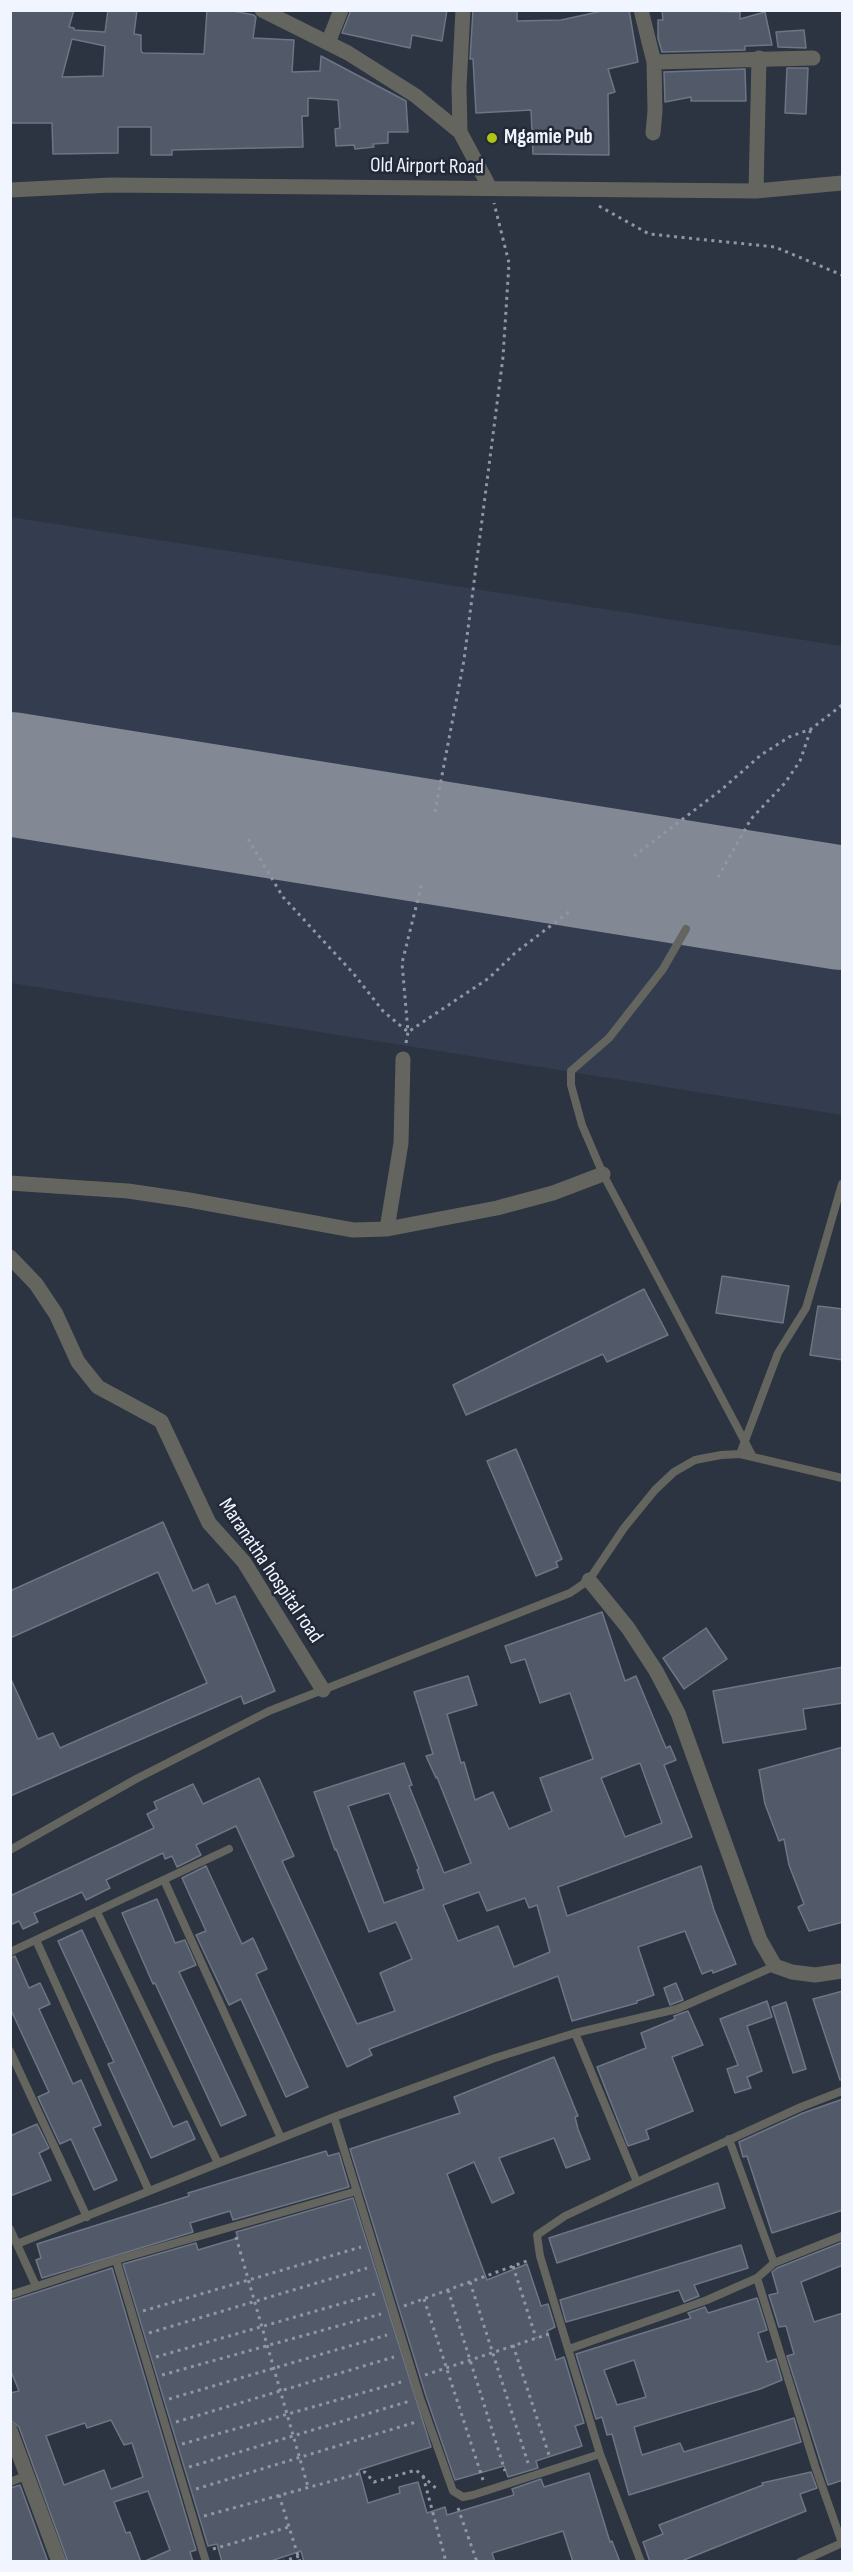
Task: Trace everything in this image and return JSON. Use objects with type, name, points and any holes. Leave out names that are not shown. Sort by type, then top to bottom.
[{"type":"street","points":[[262,10],[328,43],[416,96],[460,132],[490,188]]},
{"type":"street","points":[[328,43],[341,10]]},
{"type":"street","points":[[460,132],[463,10]]},
{"type":"street","points":[[641,10],[654,62],[653,134]]},
{"type":"street","points":[[756,191],[759,58]]},
{"type":"street","points":[[654,62],[813,58]]},
{"type":"street","name":"Old Airport Road","points":[[10,190],[111,185],[756,191],[843,183]]},
{"type":"street","points":[[387,1229],[401,1143],[403,1059]]},
{"type":"street","points":[[10,1184],[128,1191],[210,1203],[353,1230],[387,1229],[497,1208],[553,1193],[603,1174]]},
{"type":"street","name":"Maranatha hospital road","points":[[10,1257],[56,1314],[78,1362],[98,1386],[161,1421],[209,1523],[244,1562],[323,1690]]},
{"type":"street","points":[[589,1580],[634,1636],[678,1713],[760,1940],[775,1966],[792,1972],[815,1975],[843,1971]]},
{"type":"street","points":[[10,2430],[59,2562]]},
{"type":"lane","points":[[686,929],[663,969],[609,1038],[571,1071],[573,1093],[582,1125],[603,1174],[753,1457]]},
{"type":"lane","points":[[740,1454],[778,1353],[806,1308],[843,1184]]},
{"type":"lane","points":[[10,1850],[136,1779],[269,1711],[570,1593],[589,1580],[624,1528],[655,1490],[674,1472],[695,1460],[740,1454],[843,1478]]},
{"type":"lane","points":[[10,1952],[229,1849]]},
{"type":"lane","points":[[164,1880],[281,2138]]},
{"type":"lane","points":[[97,1912],[218,2163]]},
{"type":"lane","points":[[36,1940],[149,2191]]},
{"type":"lane","points":[[17,2244],[334,2117],[495,2058],[575,2033],[677,2009],[775,1966]]},
{"type":"lane","points":[[575,2033],[637,2182]]},
{"type":"lane","points":[[10,2051],[87,2217]]},
{"type":"lane","points":[[641,2562],[600,2454],[540,2256],[537,2235],[565,2216],[637,2182],[801,2107],[843,2091]]},
{"type":"lane","points":[[334,2117],[420,2398],[453,2491],[463,2498],[600,2454]]},
{"type":"lane","points":[[729,2139],[774,2264]]},
{"type":"lane","points":[[10,2295],[116,2260],[357,2191]]},
{"type":"lane","points":[[10,2229],[36,2286]]},
{"type":"lane","points":[[569,2349],[707,2300],[757,2278],[774,2264],[843,2236]]},
{"type":"lane","points":[[116,2260],[206,2562]]},
{"type":"lane","points":[[757,2278],[815,2466],[843,2543],[800,2562]]},
{"type":"lane","points":[[10,2482],[28,2475]]},
{"type":"path","points":[[435,812],[464,660],[503,357],[509,263],[490,188]]},
{"type":"path","points":[[575,191],[650,234],[775,247],[843,275]]},
{"type":"path","points":[[634,856],[721,790],[761,755],[789,737],[811,729],[843,705]]},
{"type":"path","points":[[718,878],[751,819],[785,783],[800,761],[811,729]]},
{"type":"path","points":[[248,839],[283,897],[353,973],[383,1011],[408,1032]]},
{"type":"path","points":[[403,1059],[408,1032],[402,963],[422,883]]},
{"type":"path","points":[[408,1032],[489,978],[515,953],[570,911]]},
{"type":"path","points":[[232,2227],[308,2487]]},
{"type":"path","points":[[132,2315],[373,2243]]},
{"type":"path","points":[[151,2377],[394,2310],[540,2256]]},
{"type":"path","points":[[139,2336],[380,2265]]},
{"type":"path","points":[[513,2266],[537,2338]]},
{"type":"path","points":[[470,2282],[532,2476]]},
{"type":"path","points":[[146,2360],[387,2290]]},
{"type":"path","points":[[448,2290],[509,2484]]},
{"type":"path","points":[[424,2299],[486,2491]]},
{"type":"path","points":[[172,2447],[414,2378],[563,2329]]},
{"type":"path","points":[[159,2402],[400,2331]]},
{"type":"path","points":[[513,2345],[553,2469]]},
{"type":"path","points":[[166,2426],[407,2353]]},
{"type":"path","points":[[178,2470],[420,2398]]},
{"type":"path","points":[[185,2492],[427,2419]]},
{"type":"path","points":[[193,2519],[365,2472],[374,2482],[416,2470],[441,2493],[453,2491],[477,2562]]},
{"type":"path","points":[[423,2476],[446,2562]]},
{"type":"path","points":[[279,2494],[300,2562]]},
{"type":"path","points":[[203,2552],[289,2527]]},
{"type":"path","points":[[282,2562],[298,2556]]},
{"type":"shaded area","points":[[10,517],[842,646],[842,1115],[11,983]]},
{"type":"building","points":[[10,10],[74,10],[69,27],[74,30],[105,32],[108,10],[137,10],[134,34],[141,35],[143,53],[204,54],[207,10],[228,10],[256,17],[253,38],[294,40],[292,72],[320,71],[321,56],[406,101],[408,132],[388,132],[388,143],[373,144],[374,147],[355,149],[354,145],[336,146],[335,129],[340,128],[338,100],[308,98],[308,116],[302,116],[303,147],[172,150],[172,155],[151,155],[151,127],[118,127],[118,153],[53,154],[52,123],[10,123]],"holes":[[[72,39],[105,46],[103,76],[62,77]]]},
{"type":"building","points":[[351,10],[447,10],[442,41],[412,35],[410,48],[342,33]]},
{"type":"building","points":[[473,10],[517,10],[517,21],[561,20],[607,10],[629,10],[638,62],[608,69],[615,92],[608,94],[609,155],[533,154],[531,110],[476,113],[473,59],[470,59]]},
{"type":"building","points":[[662,10],[740,12],[740,19],[765,12],[772,45],[745,46],[745,50],[662,52],[658,38],[658,20],[663,20]]},
{"type":"building","points":[[804,30],[806,48],[778,47],[776,32]]},
{"type":"building","points":[[787,68],[808,68],[806,114],[785,113]]},
{"type":"building","points":[[745,69],[746,101],[691,101],[691,97],[665,102],[664,72]]},
{"type":"building","points":[[722,1276],[789,1286],[783,1323],[716,1313]]},
{"type":"building","points":[[644,1289],[668,1335],[607,1362],[603,1354],[466,1415],[453,1385]]},
{"type":"building","points":[[818,1306],[843,1309],[843,1360],[810,1355]]},
{"type":"building","points":[[516,1449],[562,1559],[556,1562],[558,1567],[536,1576],[487,1461]]},
{"type":"building","points":[[163,1522],[193,1591],[208,1584],[216,1604],[235,1596],[275,1691],[244,1704],[241,1696],[10,1796],[10,1677],[38,1739],[53,1733],[60,1748],[207,1683],[158,1572],[10,1638],[10,1591]]},
{"type":"building","points":[[602,1612],[625,1681],[636,1676],[666,1748],[670,1746],[676,1760],[664,1765],[692,1837],[558,1887],[567,1916],[701,1866],[714,1910],[736,1964],[713,1973],[712,1970],[702,1974],[685,1931],[638,1947],[654,1995],[637,2001],[637,2003],[572,2021],[558,1976],[369,2049],[372,2055],[347,2067],[236,1826],[196,1845],[201,1855],[177,1867],[172,1856],[165,1859],[163,1853],[106,1880],[110,1888],[86,1900],[82,1892],[34,1913],[38,1922],[23,1929],[19,1921],[10,1925],[10,1896],[154,1828],[147,1814],[157,1809],[154,1802],[193,1784],[203,1804],[259,1778],[294,1856],[282,1861],[357,2024],[395,2011],[380,1973],[412,1959],[396,1922],[369,1932],[314,1792],[404,1763],[412,1785],[409,1786],[444,1873],[471,1863],[437,1777],[426,1756],[433,1754],[414,1692],[468,1676],[477,1705],[447,1714],[461,1763],[464,1762],[475,1800],[493,1792],[509,1829],[552,1811],[540,1778],[593,1759],[570,1693],[540,1703],[525,1659],[511,1663],[505,1646]],"holes":[[[640,1763],[662,1823],[625,1837],[601,1778]],[[389,1793],[419,1869],[417,1870],[424,1889],[384,1903],[348,1806]],[[479,1892],[487,1911],[525,1898],[529,1908],[537,1905],[550,1952],[514,1967],[498,1926],[458,1941],[443,1905]]]},
{"type":"building","points":[[706,1628],[727,1659],[684,1689],[663,1658]]},
{"type":"building","points":[[843,1667],[843,1703],[803,1709],[806,1729],[723,1743],[713,1691]]},
{"type":"building","points":[[843,1747],[843,1922],[809,1931],[798,1907],[804,1904],[789,1865],[784,1839],[779,1841],[765,1804],[759,1770]]},
{"type":"building","points":[[206,1866],[242,1944],[253,1938],[267,1969],[256,1974],[308,2087],[286,2097],[241,1999],[229,2005],[196,1935],[206,1931],[182,1878]]},
{"type":"building","points":[[157,1899],[175,1943],[185,1940],[196,1965],[179,1972],[246,2115],[221,2126],[155,1983],[153,1984],[122,1913]]},
{"type":"building","points":[[82,1930],[173,2127],[187,2121],[195,2139],[151,2158],[108,2064],[114,2062],[58,1941]]},
{"type":"building","points":[[15,1956],[29,1988],[40,1983],[50,2004],[39,2009],[73,2084],[81,2080],[101,2125],[93,2128],[117,2180],[94,2190],[71,2139],[60,2144],[38,2097],[49,2092],[10,2008],[10,1958]]},
{"type":"building","points":[[676,1983],[683,2000],[670,2005],[664,1988]]},
{"type":"building","points":[[843,1991],[843,2080],[840,2080],[813,1999]]},
{"type":"building","points":[[767,2001],[772,2017],[747,2026],[762,2071],[747,2077],[751,2088],[735,2093],[727,2069],[738,2065],[720,2019]]},
{"type":"building","points":[[786,2002],[806,2069],[793,2073],[772,2007]]},
{"type":"building","points":[[688,2011],[703,2045],[672,2057],[693,2111],[646,2130],[649,2139],[628,2146],[597,2067],[646,2048],[641,2033]]},
{"type":"building","points":[[554,2057],[578,2116],[575,2117],[578,2129],[590,2159],[566,2168],[554,2138],[499,2158],[514,2193],[492,2203],[474,2162],[447,2174],[487,2280],[527,2264],[541,2306],[548,2304],[555,2327],[547,2331],[556,2360],[564,2357],[584,2423],[575,2426],[582,2446],[536,2461],[538,2468],[508,2477],[504,2466],[455,2480],[426,2396],[350,2149],[460,2113],[454,2097]]},
{"type":"building","points":[[843,2099],[843,2210],[772,2233],[747,2156],[743,2157],[739,2142],[803,2113]]},
{"type":"building","points":[[37,2124],[49,2148],[39,2153],[51,2180],[10,2196],[10,2136]]},
{"type":"building","points":[[326,2151],[328,2156],[339,2153],[349,2187],[233,2220],[230,2211],[190,2223],[193,2232],[42,2278],[36,2260],[41,2258],[37,2244],[189,2196],[188,2193]]},
{"type":"building","points":[[718,2183],[725,2208],[557,2263],[549,2238]]},
{"type":"building","points":[[353,2198],[431,2447],[359,2470],[368,2503],[400,2493],[399,2487],[418,2482],[427,2513],[445,2507],[447,2515],[514,2495],[512,2489],[541,2479],[544,2487],[589,2473],[610,2542],[612,2541],[620,2562],[573,2562],[563,2531],[492,2553],[495,2562],[304,2562],[301,2551],[268,2562],[222,2562],[217,2544],[208,2546],[123,2264],[196,2243],[198,2250],[238,2238],[236,2232]]},
{"type":"building","points":[[843,2242],[843,2265],[801,2282],[814,2322],[843,2313],[843,2480],[828,2485],[787,2356],[794,2354],[786,2326],[779,2327],[769,2295],[778,2293],[772,2272],[777,2268]]},
{"type":"building","points":[[741,2245],[748,2268],[694,2285],[699,2296],[684,2302],[679,2290],[566,2322],[560,2300]]},
{"type":"building","points":[[112,2268],[196,2550],[190,2552],[193,2562],[143,2562],[170,2550],[148,2491],[114,2502],[126,2533],[130,2532],[141,2562],[68,2562],[19,2427],[10,2420],[10,2393],[19,2391],[10,2369],[10,2301]],"holes":[[[111,2420],[124,2445],[132,2443],[143,2477],[111,2489],[104,2470],[64,2485],[46,2436],[85,2423],[87,2428]]]},
{"type":"building","points":[[757,2298],[767,2330],[758,2333],[767,2362],[776,2359],[782,2380],[760,2389],[634,2427],[642,2455],[680,2443],[684,2452],[794,2418],[801,2442],[629,2495],[612,2434],[607,2435],[602,2417],[596,2419],[576,2354],[691,2318],[688,2313],[705,2307],[708,2313]],"holes":[[[634,2360],[646,2397],[617,2405],[604,2370]]]},
{"type":"building","points":[[811,2472],[817,2488],[800,2494],[806,2511],[679,2562],[650,2562],[643,2542],[663,2534],[659,2525],[763,2485],[762,2483]]},
{"type":"building","points":[[20,2485],[48,2562],[10,2562],[10,2488]]},
{"type":"runway","points":[[10,774],[842,908]]},
{"type":"place","name":"Mgamie Pub","points":[[492,138]]}]
